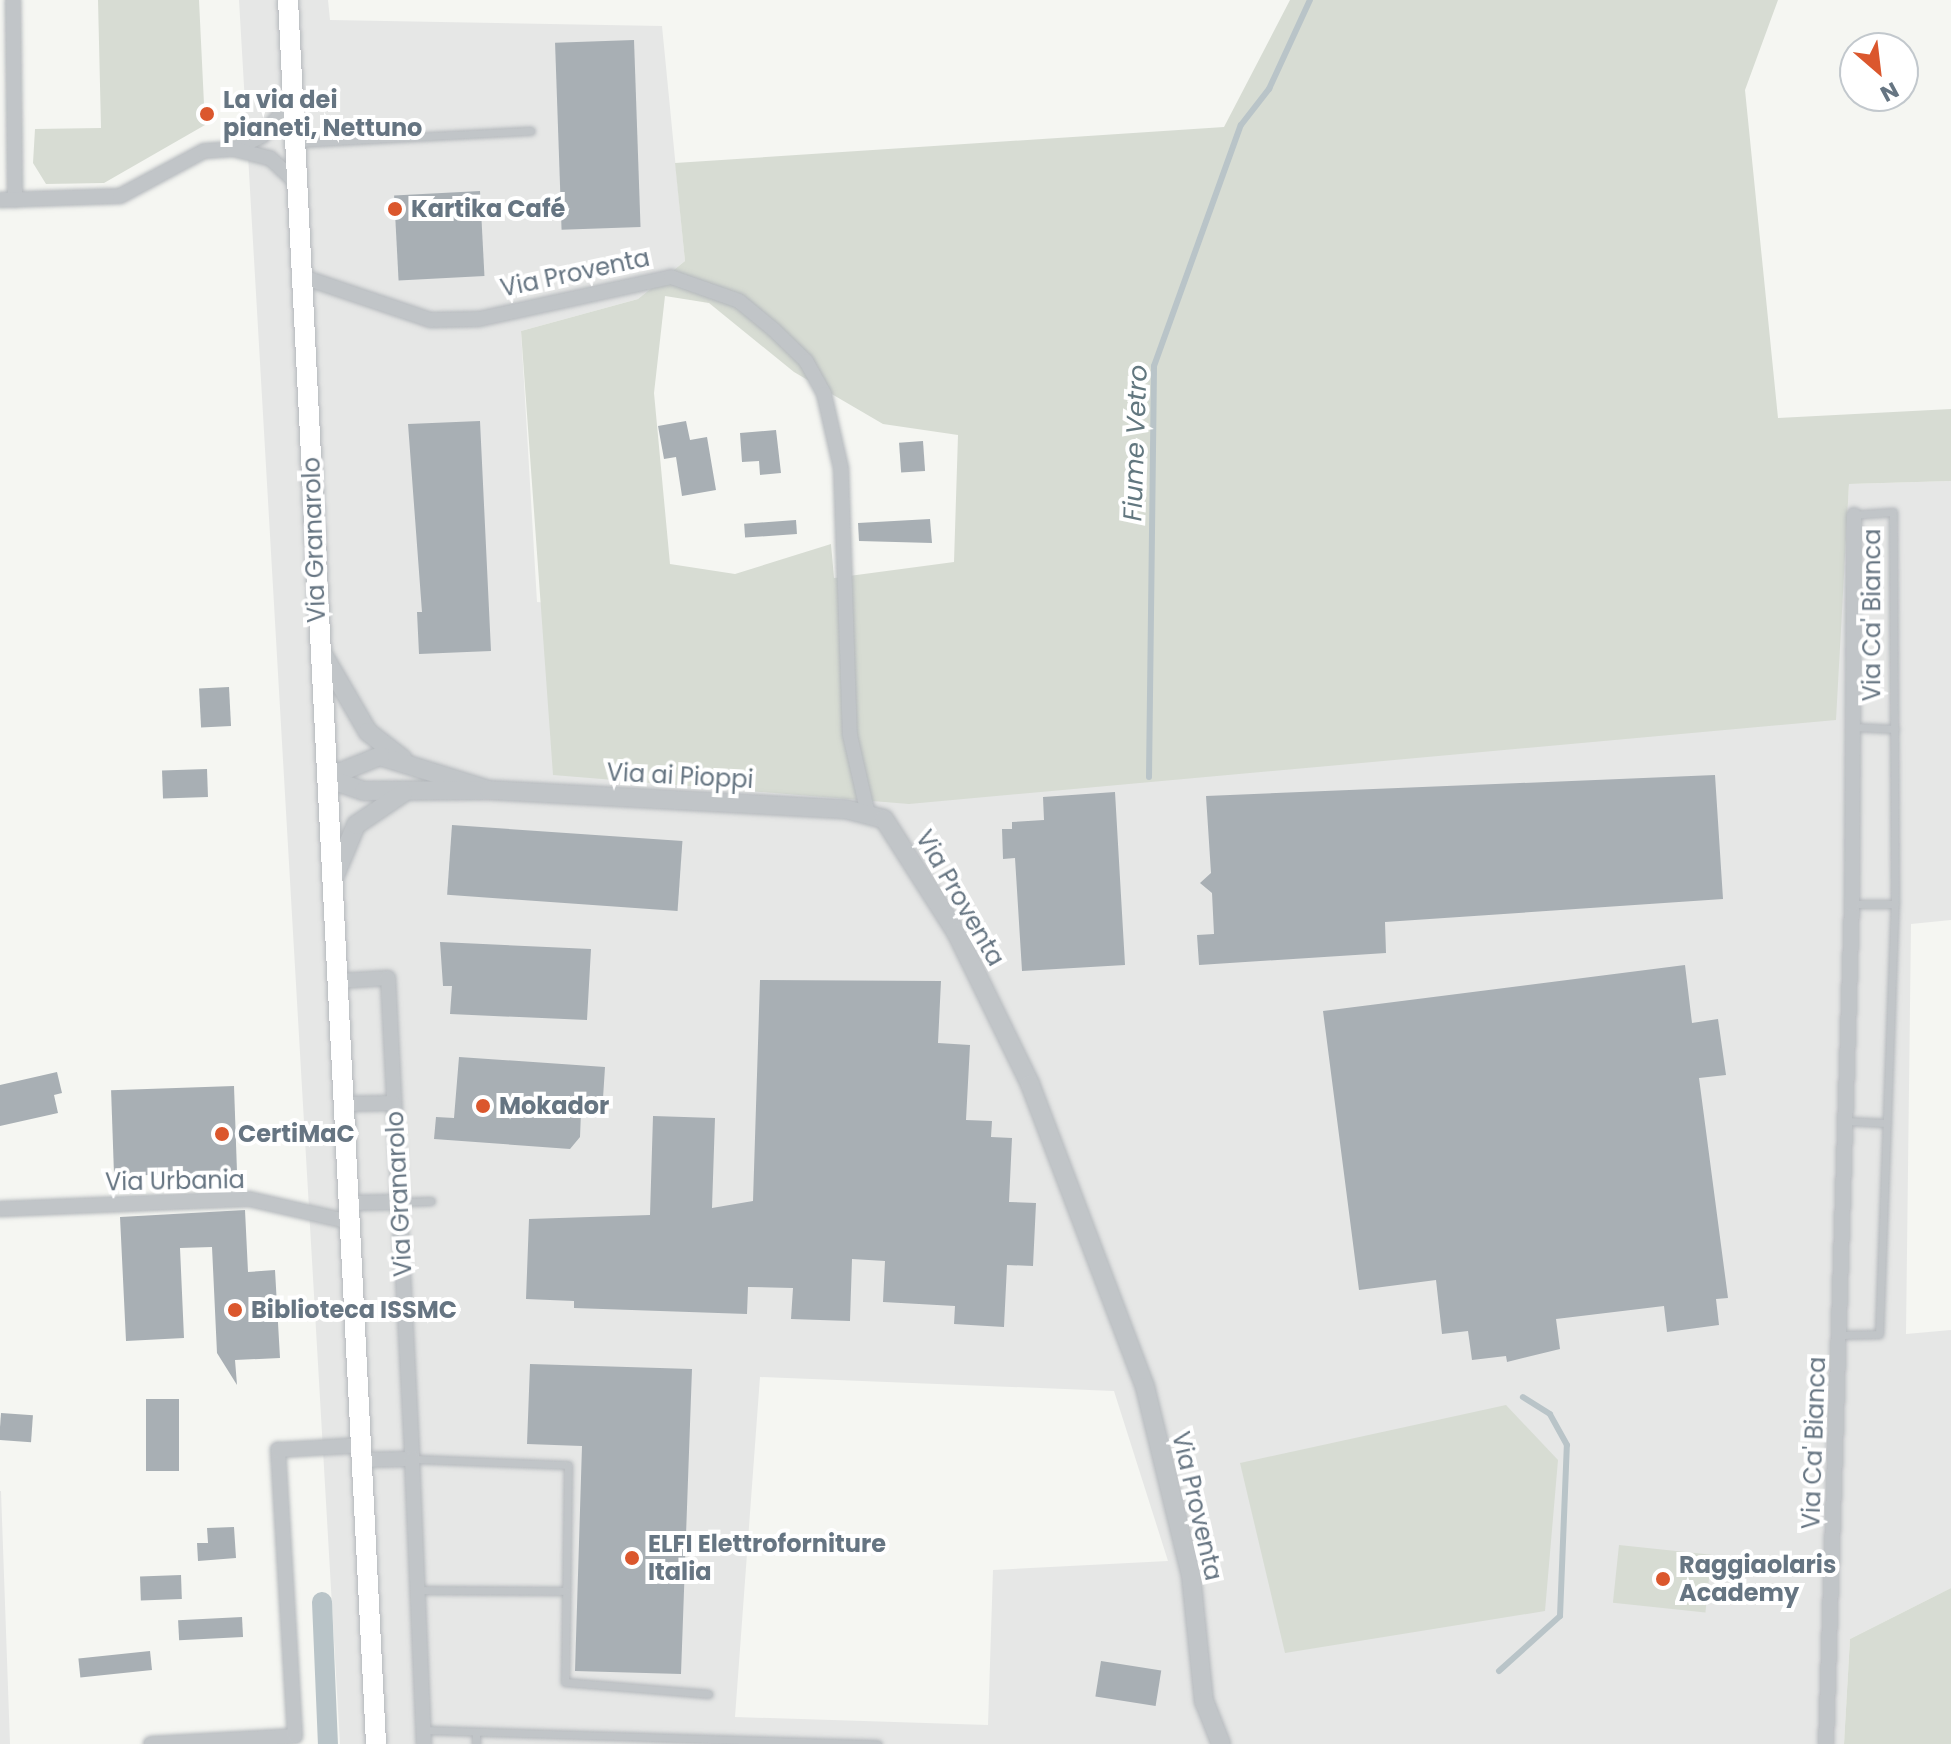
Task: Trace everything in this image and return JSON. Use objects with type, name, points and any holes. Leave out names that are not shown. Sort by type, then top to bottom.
[{"type":"main road","name":"Via Granarolo","points":[[288,0],[376,1744]]},
{"type":"street","points":[[13,0],[8,200],[120,196],[204,151],[233,149],[270,158],[297,184]]},
{"type":"street","points":[[233,149],[262,136],[294,98]]},
{"type":"street","name":"Via Proventa","points":[[303,277],[431,320],[479,319],[671,277],[739,301],[806,361],[824,394],[841,468],[850,735],[867,810],[884,819],[902,842],[956,932],[1070,1182],[1145,1387],[1191,1576],[1204,1701],[1219,1744]]},
{"type":"street","name":"Via Ca' Bianca","points":[[1826,1744],[1852,904],[1854,515]]},
{"type":"street","name":"Via ai Pioppi","points":[[319,648],[368,732],[411,766]]},
{"type":"street","name":"Via ai Pioppi","points":[[326,778],[369,757],[411,766],[489,790]]},
{"type":"street","name":"Via ai Pioppi","points":[[326,778],[345,788],[403,793],[489,790],[867,810]]},
{"type":"street","points":[[332,884],[356,825],[403,793]]},
{"type":"street","name":"Via Granarolo","points":[[339,981],[388,978],[424,1739]]},
{"type":"street","points":[[344,1104],[394,1103]]},
{"type":"street","name":"Via Urbania","points":[[0,1209],[249,1199],[314,1213],[349,1213],[399,1202]]},
{"type":"street","points":[[151,1744],[295,1736],[278,1450],[362,1452],[412,1459]]},
{"type":"lane","points":[[297,143],[531,131]]},
{"type":"lane","name":"Via Ca' Bianca","points":[[1839,1335],[1879,1334],[1895,904],[1893,512],[1854,515]]},
{"type":"lane","name":"Via Ca' Bianca","points":[[1853,727],[1895,729]]},
{"type":"lane","points":[[1852,904],[1895,904]]},
{"type":"lane","points":[[1845,1121],[1887,1123]]},
{"type":"lane","points":[[399,1202],[431,1201]]},
{"type":"lane","points":[[412,1459],[568,1465],[565,1682],[709,1694]]},
{"type":"lane","points":[[418,1590],[566,1591]]},
{"type":"lane","points":[[424,1739],[476,1732],[878,1744]]},
{"type":"lane","points":[[476,1732],[476,1744]]},
{"type":"shaded area","points":[[98,0],[199,0],[205,125],[104,183],[46,184],[33,163],[35,129],[101,128]]},
{"type":"shaded area","points":[[239,0],[328,0],[330,20],[662,26],[685,261],[638,299],[521,331],[537,602],[1835,720],[1849,484],[1951,481],[1951,920],[1911,924],[1906,1334],[1951,1330],[1951,1588],[1850,1639],[1844,1744],[340,1744]],"holes":[[[760,1377],[1114,1391],[1168,1561],[993,1570],[988,1725],[735,1717]]]},
{"type":"shaded area","points":[[1290,0],[1778,0],[1745,90],[1778,418],[1951,409],[1951,481],[1849,484],[1836,720],[909,804],[553,775],[521,331],[638,299],[685,261],[675,163],[1224,127]],"holes":[[[665,296],[709,303],[794,372],[883,424],[958,435],[954,562],[834,578],[831,544],[735,574],[670,564],[654,393]]]},
{"type":"shaded area","points":[[1506,1405],[1558,1460],[1545,1611],[1285,1653],[1240,1463]]},
{"type":"shaded area","points":[[1,1491],[10,1744],[0,1744]]},
{"type":"shaded area","name":"Raggiaolaris Academy","points":[[1619,1545],[1711,1555],[1705,1612],[1613,1603]]},
{"type":"shaded area","points":[[1951,1588],[1951,1744],[1844,1744],[1850,1639]]},
{"type":"building","points":[[634,40],[641,227],[562,230],[555,43]]},
{"type":"building","points":[[480,191],[484,276],[399,280],[394,196]]},
{"type":"building","points":[[480,421],[491,651],[419,654],[417,612],[422,612],[408,424]]},
{"type":"building","points":[[686,421],[690,440],[707,437],[716,490],[682,496],[676,457],[664,459],[658,426]]},
{"type":"building","points":[[776,430],[781,473],[760,475],[759,461],[742,462],[740,433]]},
{"type":"building","points":[[923,441],[925,471],[901,473],[899,443]]},
{"type":"building","points":[[930,519],[932,543],[859,541],[858,523]]},
{"type":"building","points":[[796,520],[797,534],[745,538],[744,524]]},
{"type":"building","points":[[229,687],[231,726],[201,728],[199,689]]},
{"type":"building","points":[[207,769],[208,797],[163,799],[162,771]]},
{"type":"building","points":[[1715,775],[1723,899],[1385,922],[1386,953],[1199,965],[1197,935],[1214,934],[1212,893],[1200,883],[1211,873],[1206,796]]},
{"type":"building","points":[[1115,792],[1125,965],[1022,971],[1015,858],[1003,859],[1002,829],[1012,829],[1012,822],[1044,820],[1043,797]]},
{"type":"building","points":[[452,825],[682,841],[678,911],[447,895]]},
{"type":"building","points":[[440,942],[591,949],[587,1020],[450,1014],[452,986],[443,986]]},
{"type":"building","points":[[1685,965],[1692,1023],[1718,1019],[1726,1075],[1699,1078],[1728,1298],[1716,1299],[1719,1325],[1667,1332],[1664,1306],[1556,1319],[1560,1349],[1507,1362],[1506,1356],[1472,1360],[1468,1331],[1442,1334],[1436,1280],[1359,1290],[1323,1011]]},
{"type":"building","points":[[760,980],[941,981],[938,1043],[970,1045],[966,1120],[992,1121],[991,1137],[1012,1138],[1009,1202],[1036,1203],[1033,1266],[1007,1265],[1004,1327],[954,1324],[955,1306],[883,1302],[885,1261],[852,1259],[850,1321],[791,1319],[793,1288],[748,1287],[747,1314],[574,1308],[574,1301],[526,1299],[529,1219],[650,1215],[653,1116],[715,1118],[712,1208],[753,1201]]},
{"type":"building","points":[[459,1057],[605,1067],[602,1114],[581,1112],[580,1137],[570,1149],[434,1139],[436,1117],[454,1118]]},
{"type":"building","points":[[57,1072],[62,1093],[54,1095],[58,1113],[0,1126],[0,1085]]},
{"type":"building","points":[[234,1086],[237,1172],[114,1176],[111,1090]]},
{"type":"building","points":[[245,1210],[248,1272],[275,1270],[280,1358],[235,1360],[237,1385],[217,1353],[212,1247],[180,1248],[184,1338],[126,1341],[120,1217]]},
{"type":"building","name":"ELFI Elettroforniture Italia","points":[[530,1364],[692,1369],[681,1674],[575,1671],[582,1446],[527,1444]]},
{"type":"building","points":[[146,1399],[179,1399],[179,1471],[146,1471]]},
{"type":"building","points":[[1,1413],[33,1415],[31,1442],[0,1440]]},
{"type":"building","points":[[234,1527],[236,1558],[198,1561],[197,1543],[208,1543],[207,1528]]},
{"type":"building","points":[[181,1575],[182,1599],[141,1600],[140,1576]]},
{"type":"building","points":[[242,1617],[243,1637],[179,1640],[178,1620]]},
{"type":"building","points":[[150,1651],[152,1670],[80,1677],[78,1659]]},
{"type":"building","points":[[1101,1661],[1161,1671],[1156,1706],[1095,1697]]},
{"type":"waterway","name":"Fiume Vetro","points":[[1149,777],[1154,366],[1241,125],[1269,89],[1310,0]]},
{"type":"waterway","name":"Fiume Vetro","points":[[1499,1671],[1560,1616],[1567,1445],[1550,1414],[1523,1397]]},
{"type":"waterway","points":[[322,1602],[328,1744]]},
{"type":"place","name":"La via dei pianeti, Nettuno","points":[[207,114]]},
{"type":"place","name":"Kartika Café","points":[[395,209]]},
{"type":"place","name":"Mokador","points":[[483,1106]]},
{"type":"place","name":"CertiMaC","points":[[222,1134]]},
{"type":"place","name":"Biblioteca ISSMC","points":[[235,1310]]},
{"type":"place","name":"ELFI Elettroforniture Italia","points":[[632,1558]]},
{"type":"place","name":"Raggiaolaris Academy","points":[[1663,1579]]}]
